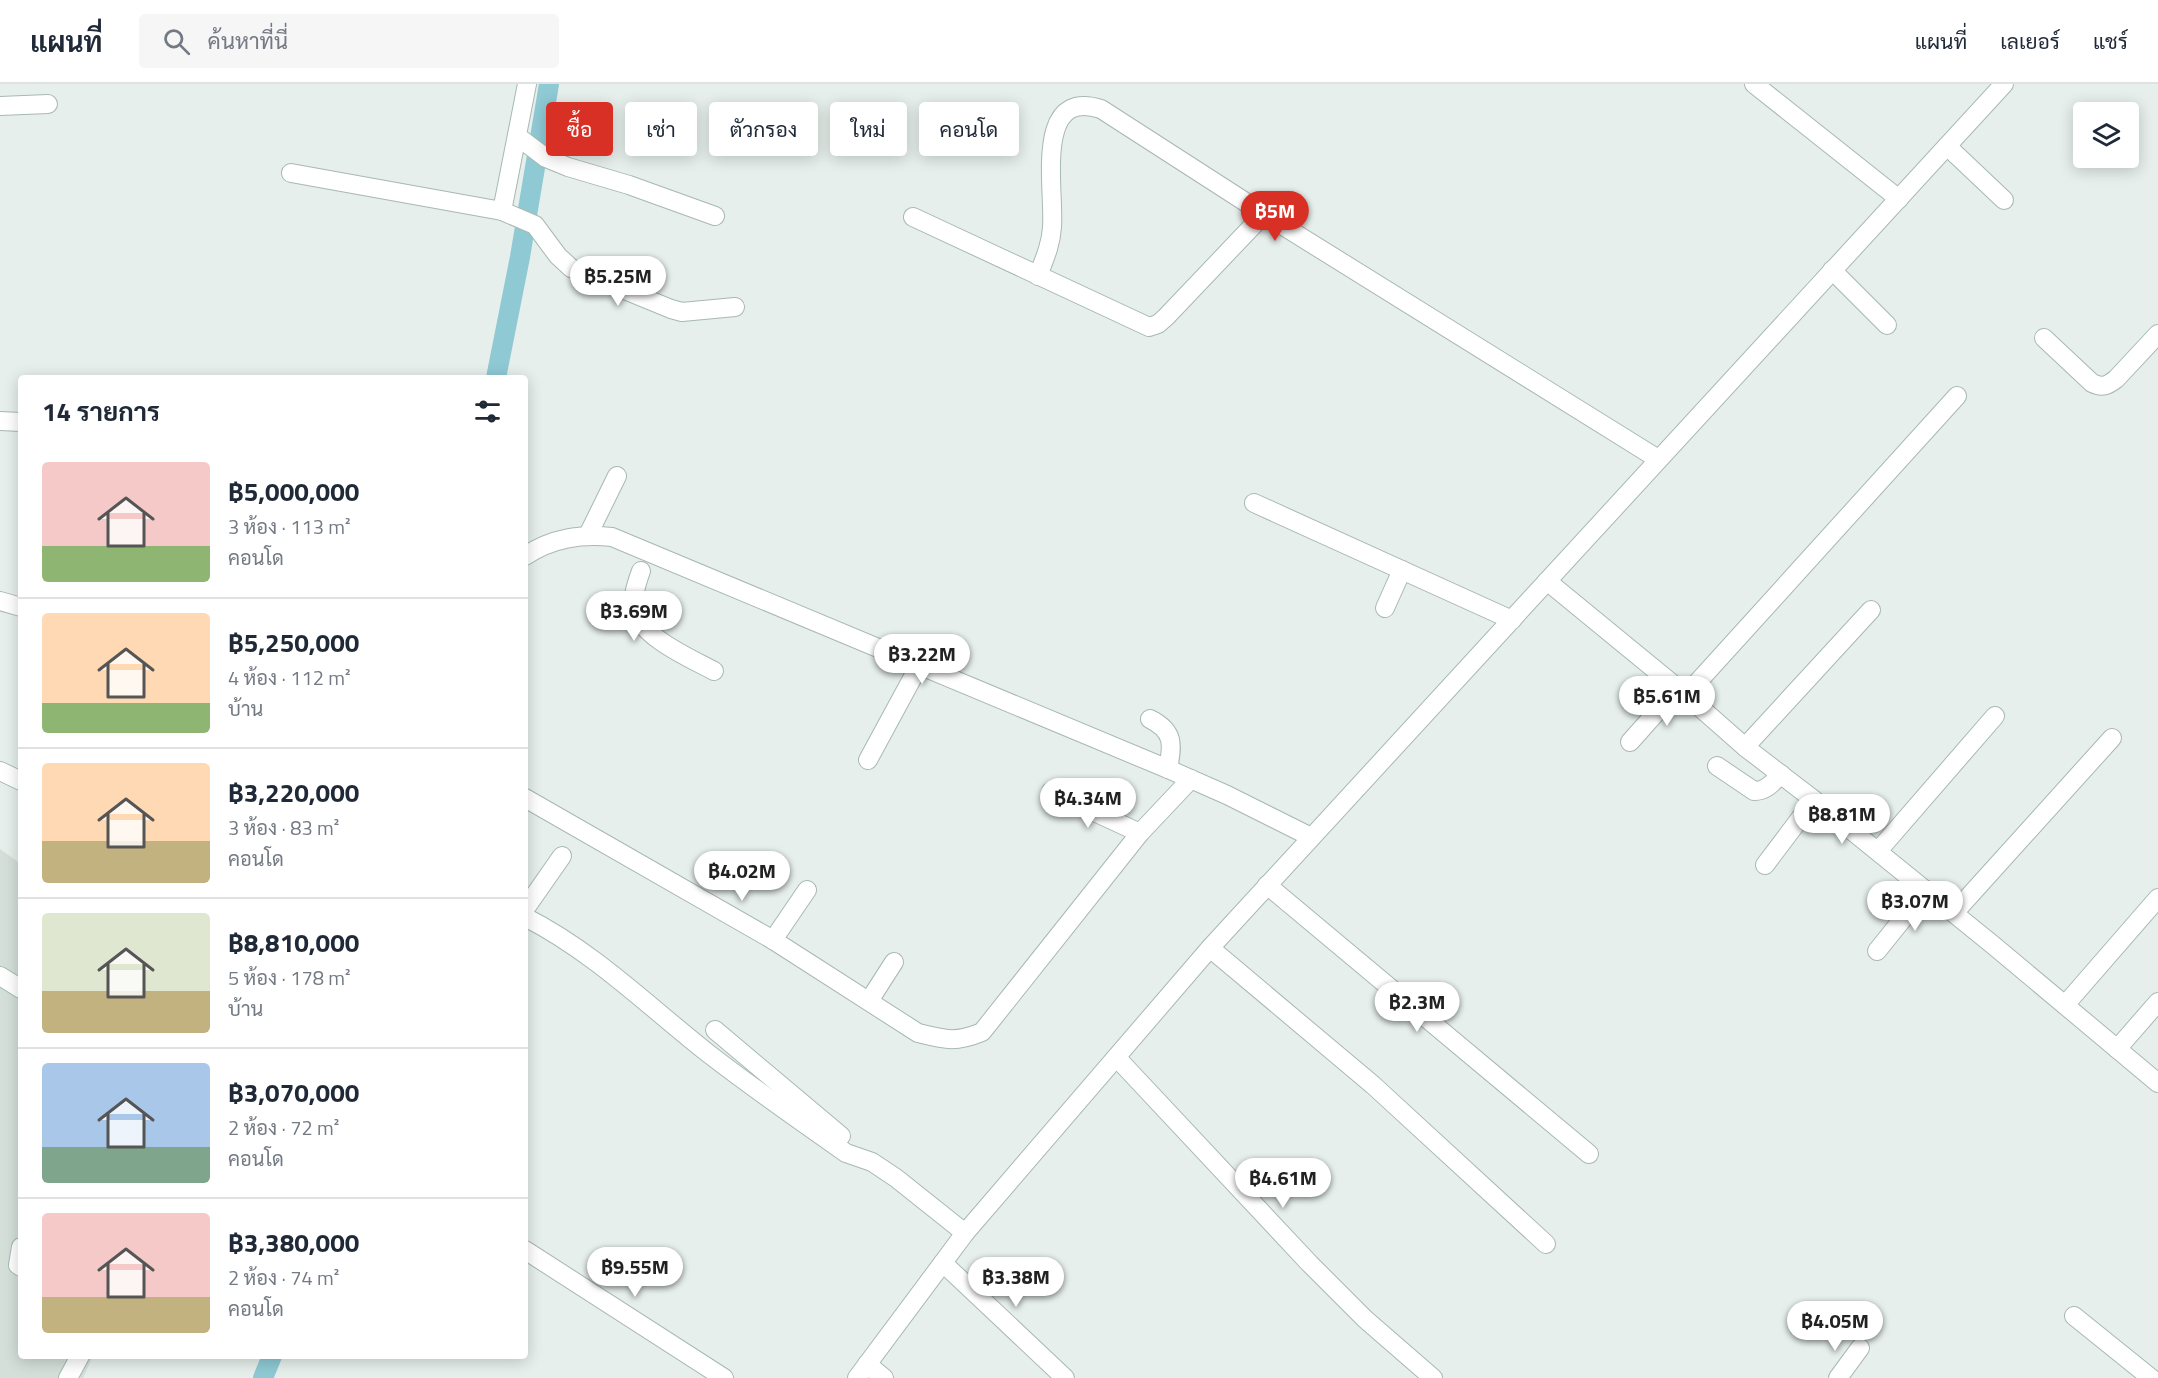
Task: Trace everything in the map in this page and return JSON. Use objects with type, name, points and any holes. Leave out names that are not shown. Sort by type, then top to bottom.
[{"type":"street","points":[[507,213],[527,84]]},
{"type":"street","points":[[1754,84],[1899,199]]},
{"type":"street","points":[[884,1378],[862,1371],[965,1233],[1016,1171],[1267,885],[2004,84]]},
{"type":"street","points":[[0,106],[48,104]]},
{"type":"street","points":[[1038,276],[1049,246],[1052,227],[1052,145],[1056,126],[1062,114],[1074,107],[1087,105],[1101,109],[1264,214],[1658,459]]},
{"type":"street","points":[[520,139],[546,158],[568,167],[629,185],[716,216]]},
{"type":"street","points":[[1947,146],[2004,200]]},
{"type":"street","points":[[291,173],[507,213],[535,225],[558,256],[571,268],[682,312],[735,307]]},
{"type":"street","points":[[913,217],[1149,327],[1158,324],[1166,317],[1264,214]]},
{"type":"street","points":[[1832,270],[1887,326]]},
{"type":"street","points":[[2043,338],[2092,383],[2100,387],[2116,379],[2158,334]]},
{"type":"street","points":[[1630,742],[1682,692],[1957,396]]},
{"type":"street","points":[[0,421],[18,422]]},
{"type":"street","points":[[588,535],[617,476]]},
{"type":"street","points":[[1254,503],[1512,620]]},
{"type":"street","points":[[528,554],[543,544],[588,535],[612,537],[646,561],[920,664],[1168,769],[1311,837]]},
{"type":"street","points":[[646,561],[636,584],[634,609],[641,624],[662,642],[714,671]]},
{"type":"street","points":[[1384,608],[1402,570]]},
{"type":"street","points":[[1547,581],[1745,747],[1926,890],[2158,1083]]},
{"type":"street","points":[[0,601],[18,606]]},
{"type":"street","points":[[1745,747],[1871,610]]},
{"type":"street","points":[[868,760],[920,664]]},
{"type":"street","points":[[1878,852],[1995,716]]},
{"type":"street","points":[[1150,719],[1163,726],[1170,738],[1172,751],[1168,769]]},
{"type":"street","points":[[1954,913],[2112,738]]},
{"type":"street","points":[[1717,766],[1754,791],[1761,791],[1768,787],[1781,774]]},
{"type":"street","points":[[0,771],[18,780]]},
{"type":"street","points":[[528,800],[772,940],[918,1033],[943,1039],[963,1040],[982,1032],[1140,833],[1191,780]]},
{"type":"street","points":[[1051,792],[1140,833]]},
{"type":"street","points":[[1765,865],[1814,800]]},
{"type":"street","points":[[528,905],[562,856]]},
{"type":"street","points":[[1267,885],[1589,1154]]},
{"type":"street","points":[[772,940],[807,890]]},
{"type":"street","points":[[1876,951],[1926,890]]},
{"type":"street","points":[[2065,1005],[2158,898]]},
{"type":"street","points":[[528,918],[553,931],[586,954],[645,999],[708,1053],[836,1146],[846,1153],[872,1162]]},
{"type":"street","points":[[1210,948],[1373,1085],[1546,1244]]},
{"type":"street","points":[[869,1001],[894,962]]},
{"type":"street","points":[[0,976],[18,987]]},
{"type":"street","points":[[2118,1049],[2158,1002]]},
{"type":"street","points":[[715,1030],[872,1162],[896,1178],[965,1233]]},
{"type":"street","points":[[1117,1058],[1310,1264],[1365,1318],[1434,1378]]},
{"type":"street","points":[[528,1253],[724,1378]]},
{"type":"street","points":[[943,1263],[1065,1378]]},
{"type":"street","points":[[2074,1316],[2151,1378]]},
{"type":"street","points":[[1838,1378],[1860,1348]]},
{"type":"street","points":[[68,1378],[78,1359]]},
{"type":"shaded area","points":[[0,849],[18,862],[18,1359],[92,1359],[83,1378],[0,1378]]},
{"type":"waterway","points":[[497,375],[520,257],[549,84]]},
{"type":"waterway","points":[[263,1378],[271,1359]]}]
